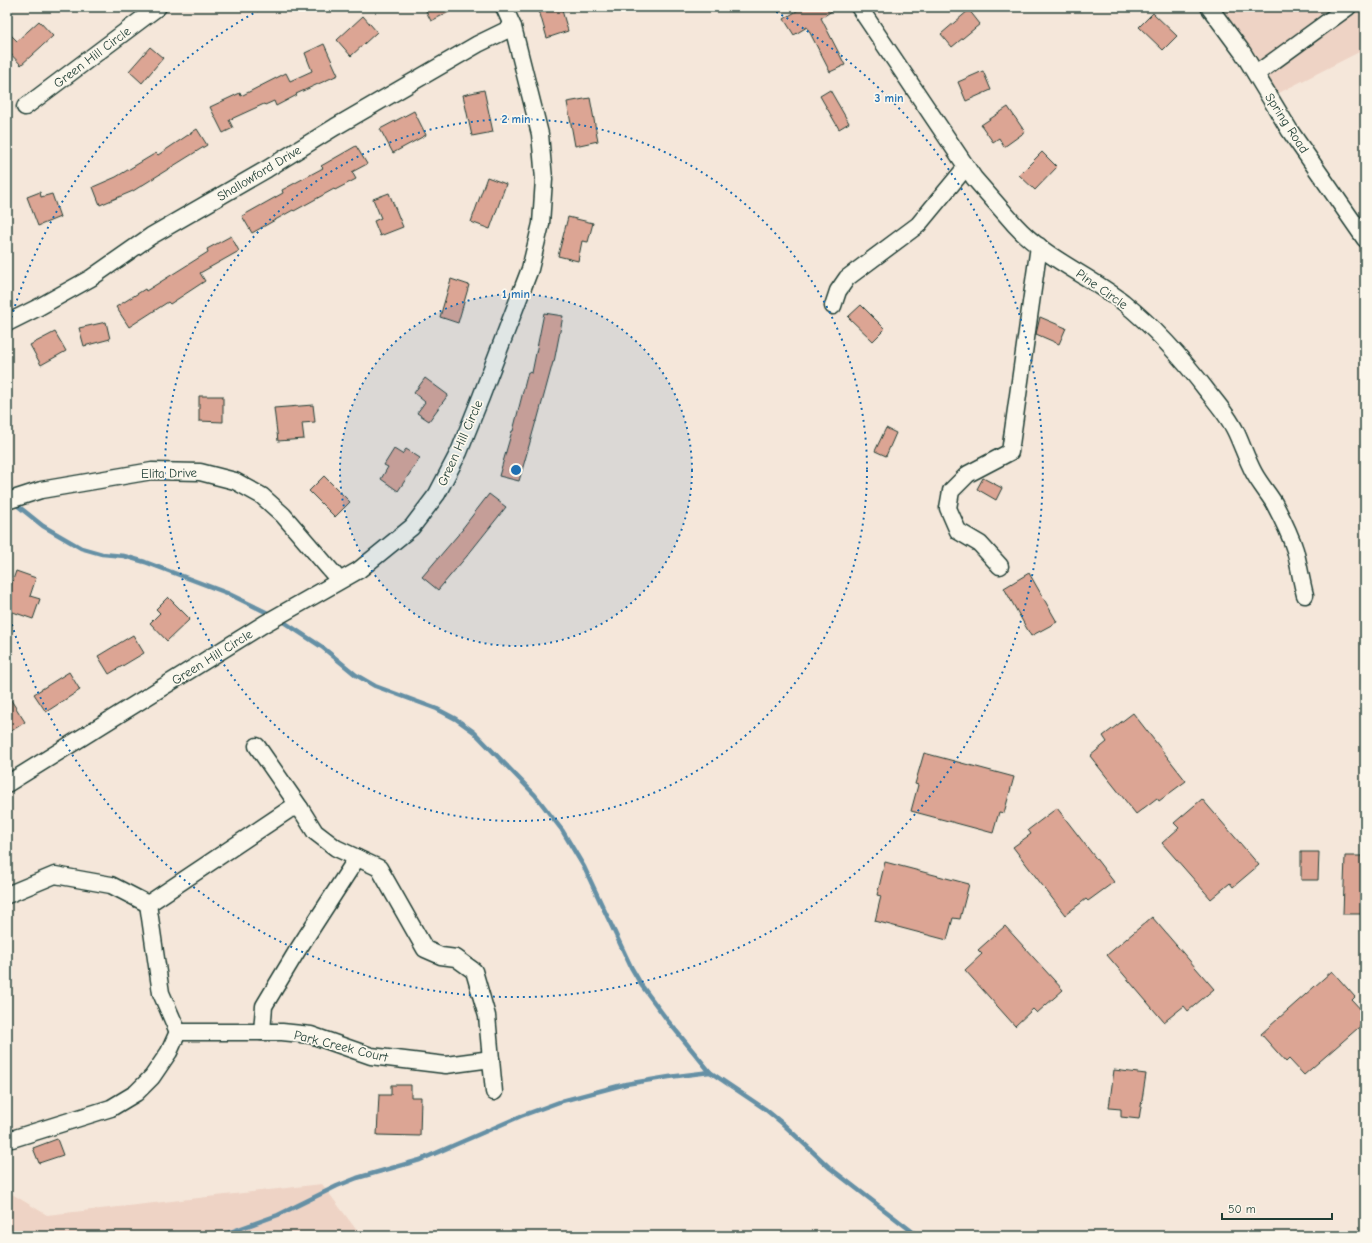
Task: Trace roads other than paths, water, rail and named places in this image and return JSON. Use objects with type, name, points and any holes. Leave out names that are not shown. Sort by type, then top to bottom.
[{"type":"street","name":"Green Hill Circle","points":[[25,107],[158,7]]},
{"type":"street","name":"Green Hill Circle","points":[[7,784],[264,624],[358,570],[412,527],[437,494],[459,452],[473,418],[530,270],[541,224],[544,179],[540,134],[513,27],[504,7]]},
{"type":"street","name":"Pine Circle","points":[[859,7],[974,178],[1021,232],[1051,256],[1089,278],[1123,302],[1162,338],[1192,371],[1221,408],[1236,431],[1247,460],[1258,481],[1273,502],[1285,524],[1295,550],[1305,595]]},
{"type":"street","name":"Spring Road","points":[[1209,7],[1243,52],[1290,131],[1365,239]]},
{"type":"street","points":[[1256,74],[1330,12],[1348,7]]},
{"type":"street","name":"Shallowford Drive","points":[[7,323],[91,278],[151,236],[267,169],[335,126],[478,44],[513,27]]},
{"type":"street","points":[[833,306],[838,291],[847,278],[918,225],[966,166]]},
{"type":"street","points":[[1000,566],[980,544],[958,531],[948,508],[951,491],[968,474],[1010,452],[1038,246]]},
{"type":"street","name":"Elita Drive","points":[[7,501],[41,490],[152,471],[200,472],[235,481],[262,496],[288,520],[339,580]]},
{"type":"street","points":[[257,746],[315,832],[336,848],[379,868],[425,949],[440,956],[456,958],[474,971],[487,1016],[494,1092]]},
{"type":"street","points":[[148,904],[290,809],[300,808]]},
{"type":"street","points":[[262,1032],[264,1006],[297,951],[357,858]]},
{"type":"street","points":[[7,895],[55,875],[111,885],[148,904]]},
{"type":"street","points":[[12,1139],[111,1108],[136,1093],[156,1071],[169,1052],[178,1032],[161,993],[148,904]]},
{"type":"street","name":"Park Creek Court","points":[[178,1032],[282,1032],[311,1036],[371,1056],[446,1065],[491,1059]]},
{"type":"waterway","points":[[13,502],[43,526],[81,548],[102,554],[124,556],[145,562],[227,593],[272,615]]},
{"type":"waterway","points":[[279,619],[322,647],[356,675],[375,686],[437,709],[456,719],[474,732],[535,795],[562,830],[584,867],[631,967],[642,986],[668,1021],[710,1072],[765,1109],[830,1168],[918,1236]]},
{"type":"waterway","points":[[219,1236],[278,1215],[337,1186],[357,1178],[420,1160],[521,1116],[562,1101],[626,1084],[710,1072]]}]
